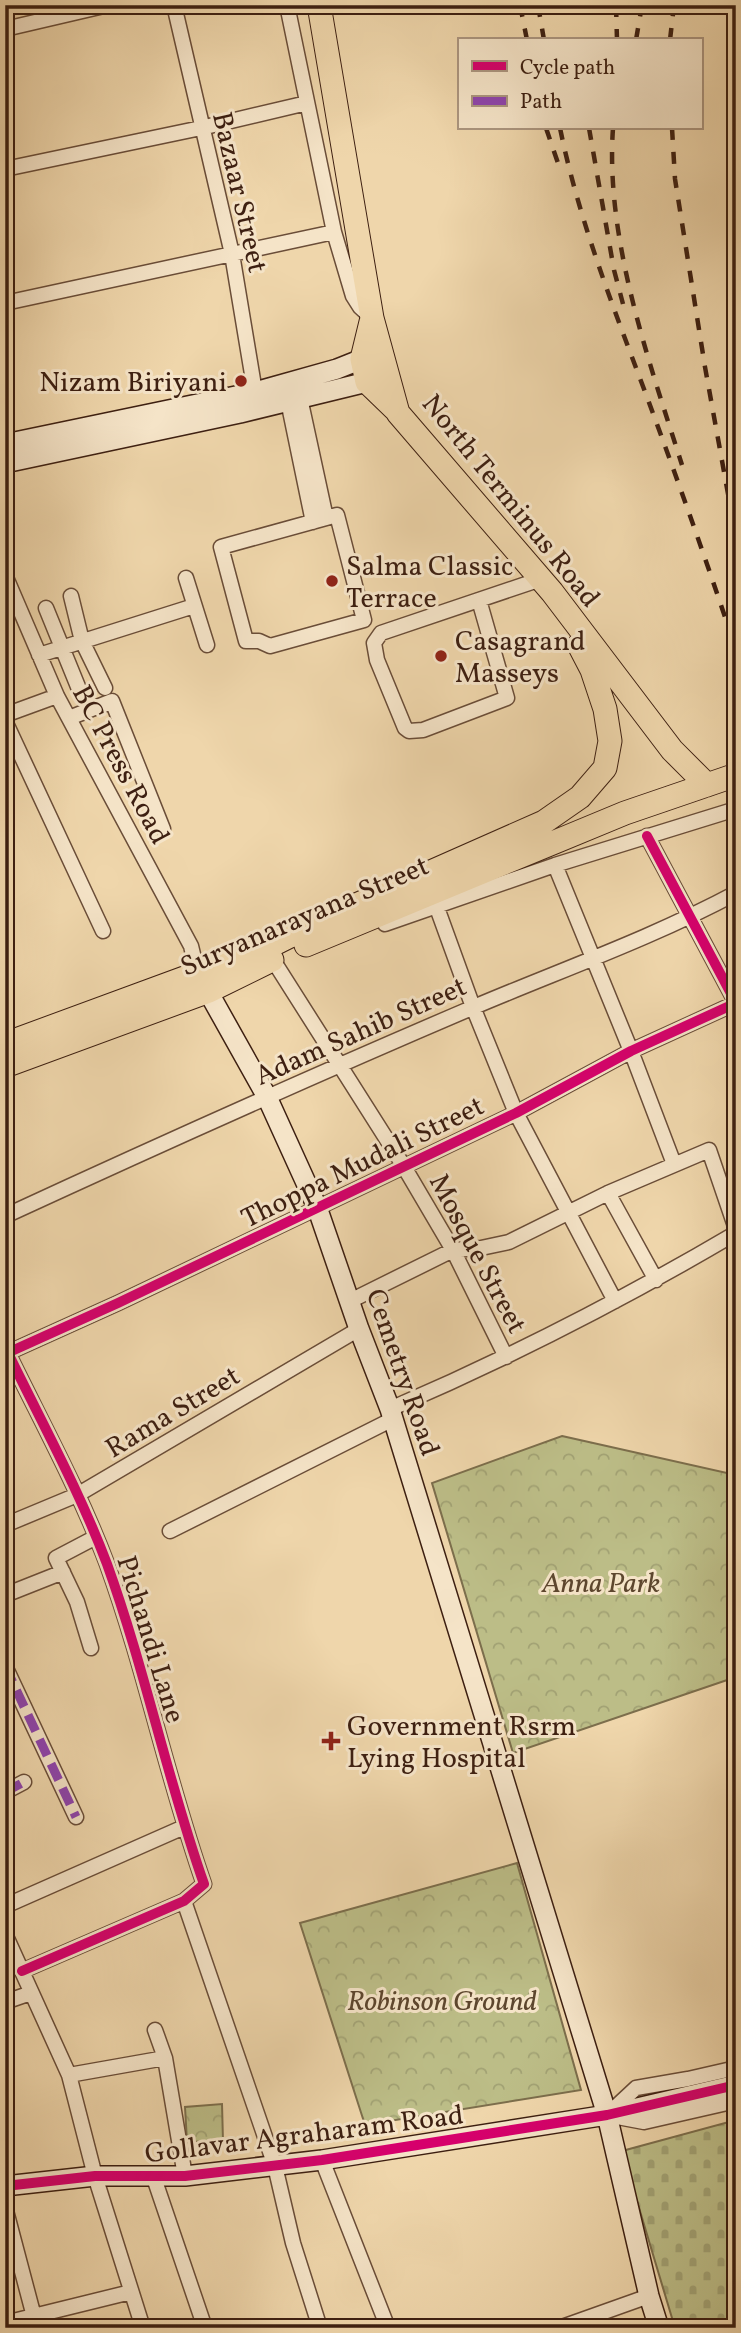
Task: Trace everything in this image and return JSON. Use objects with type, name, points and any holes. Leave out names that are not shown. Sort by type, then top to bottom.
[{"type":"main road","name":"North Terminus Road","points":[[319,5],[372,318],[398,413],[546,586],[671,750],[707,785]]},
{"type":"main road","points":[[364,371],[372,318]]},
{"type":"main road","points":[[5,444],[255,392],[337,369],[364,371],[398,413]]},
{"type":"main road","points":[[5,463],[294,400],[364,371]]},
{"type":"main road","name":"Suryanarayana Street","points":[[5,1066],[204,983],[320,921],[544,822],[580,797],[605,768],[610,741],[605,709],[592,670],[546,586]]},
{"type":"main road","name":"Suryanarayana Street","points":[[5,1044],[273,960],[625,813],[736,775]]},
{"type":"main road","name":"Cemetry Road","points":[[204,983],[267,1097],[317,1207],[391,1414],[607,2115],[649,2296],[659,2328]]},
{"type":"main road","name":"Gollavar Agraharam Road","points":[[5,2186],[95,2176],[185,2176],[321,2160],[607,2115],[736,2085]]},
{"type":"street","points":[[5,29],[108,5]]},
{"type":"street","name":"Bazaar Street","points":[[174,5],[232,254],[255,392]]},
{"type":"street","points":[[287,5],[334,232],[353,296],[372,318]]},
{"type":"street","points":[[5,169],[307,103]]},
{"type":"street","points":[[5,303],[334,232]]},
{"type":"street","points":[[294,400],[319,520]]},
{"type":"street","points":[[337,515],[364,620],[270,646],[259,641],[246,641],[221,547],[319,520],[337,515]]},
{"type":"street","name":"BC Press Road","points":[[5,575],[57,695],[191,946],[204,983]]},
{"type":"street","points":[[186,578],[207,645]]},
{"type":"street","points":[[479,600],[507,698],[423,730],[409,731],[405,728],[377,660],[374,643],[381,633],[479,600],[546,586]]},
{"type":"street","points":[[71,596],[82,641],[105,688]]},
{"type":"street","points":[[39,655],[194,606]]},
{"type":"street","points":[[46,608],[81,694]]},
{"type":"street","points":[[5,715],[57,695]]},
{"type":"street","points":[[69,718],[112,701],[163,829]]},
{"type":"street","points":[[5,720],[103,931]]},
{"type":"street","points":[[329,935],[361,932],[555,865],[736,809]]},
{"type":"street","points":[[647,836],[736,1003]]},
{"type":"street","points":[[555,865],[674,1164]]},
{"type":"street","name":"Adam Sahib Street","points":[[5,1216],[473,1007],[691,917],[736,893]]},
{"type":"street","points":[[436,905],[516,1113],[615,1301]]},
{"type":"street","name":"Mosque Street","points":[[273,960],[342,1065],[453,1250],[506,1357]]},
{"type":"street","name":"Thoppa Mudali Street","points":[[7,1354],[516,1113],[631,1051],[736,1003]]},
{"type":"street","points":[[170,1531],[391,1414],[656,1280],[736,1231],[709,1150],[608,1193],[509,1242],[453,1250],[350,1301]]},
{"type":"street","points":[[608,1193],[656,1280]]},
{"type":"street","name":"Rama Street","points":[[5,1525],[78,1495],[359,1329]]},
{"type":"street","name":"Pichandi Lane","points":[[7,1354],[78,1495],[96,1536],[126,1622],[184,1826],[204,1884],[184,1900]]},
{"type":"street","points":[[91,1648],[77,1602],[56,1558],[96,1536]]},
{"type":"street","points":[[5,1595],[63,1572]]},
{"type":"street","points":[[5,1666],[76,1817]]},
{"type":"street","points":[[5,1792],[24,1782]]},
{"type":"street","points":[[5,1906],[184,1826]]},
{"type":"street","points":[[22,1972],[184,1900],[275,2166],[293,2243],[320,2328]]},
{"type":"street","points":[[5,1934],[69,2075],[95,2176],[143,2328]]},
{"type":"street","points":[[5,2002],[31,1993]]},
{"type":"street","points":[[155,2030],[164,2058],[185,2176]]},
{"type":"street","points":[[69,2075],[164,2058]]},
{"type":"street","points":[[607,2115],[636,2088],[688,2080],[736,2068]]},
{"type":"street","points":[[607,2115],[644,2122],[736,2101]]},
{"type":"street","points":[[321,2160],[388,2328]]},
{"type":"street","points":[[154,2178],[205,2328]]},
{"type":"street","points":[[5,2207],[35,2322]]},
{"type":"street","points":[[5,2323],[35,2322],[131,2292]]},
{"type":"street","points":[[559,2328],[649,2296]]},
{"type":"green space","name":"Anna Park","points":[[562,1436],[736,1475],[736,1677],[513,1753],[432,1483]]},
{"type":"green space","name":"Robinson Ground","points":[[517,1863],[581,2090],[365,2125],[300,1923]]},
{"type":"green space","points":[[222,2104],[223,2141],[187,2142],[185,2107]]},
{"type":"green space","points":[[736,2120],[736,2328],[675,2328],[622,2151]]},
{"type":"railway","points":[[520,5],[527,38]]},
{"type":"railway","points":[[538,5],[544,38]]},
{"type":"railway","points":[[616,5],[617,38]]},
{"type":"railway","points":[[636,38],[642,5]]},
{"type":"railway","points":[[670,38],[674,5]]},
{"type":"railway","points":[[547,130],[560,169]]},
{"type":"railway","points":[[560,130],[577,197],[598,264],[736,650]]},
{"type":"railway","points":[[589,130],[614,270],[623,304]]},
{"type":"railway","points":[[613,130],[612,170],[623,256],[644,342],[682,465]]},
{"type":"railway","points":[[672,130],[675,179],[736,538]]},
{"type":"marked path","points":[[5,1666],[76,1817]]},
{"type":"marked path","points":[[5,1792],[24,1782]]},
{"type":"cycle path","points":[[5,1354],[516,1113],[631,1051],[736,1003],[647,836]]},
{"type":"cycle path","points":[[8,1353],[73,1484],[107,1564],[204,1884],[184,1901],[22,1971]]},
{"type":"cycle path","points":[[5,2186],[95,2176],[185,2176],[322,2160],[607,2115],[736,2085]]},
{"type":"place","name":"Nizam Biriyani","points":[[241,381]]},
{"type":"place","name":"Salma Classic Terrace","points":[[332,581]]},
{"type":"place","name":"Casagrand Masseys","points":[[441,656]]},
{"type":"place","name":"Government Rsrm Lying Hospital","points":[[331,1741]]}]
